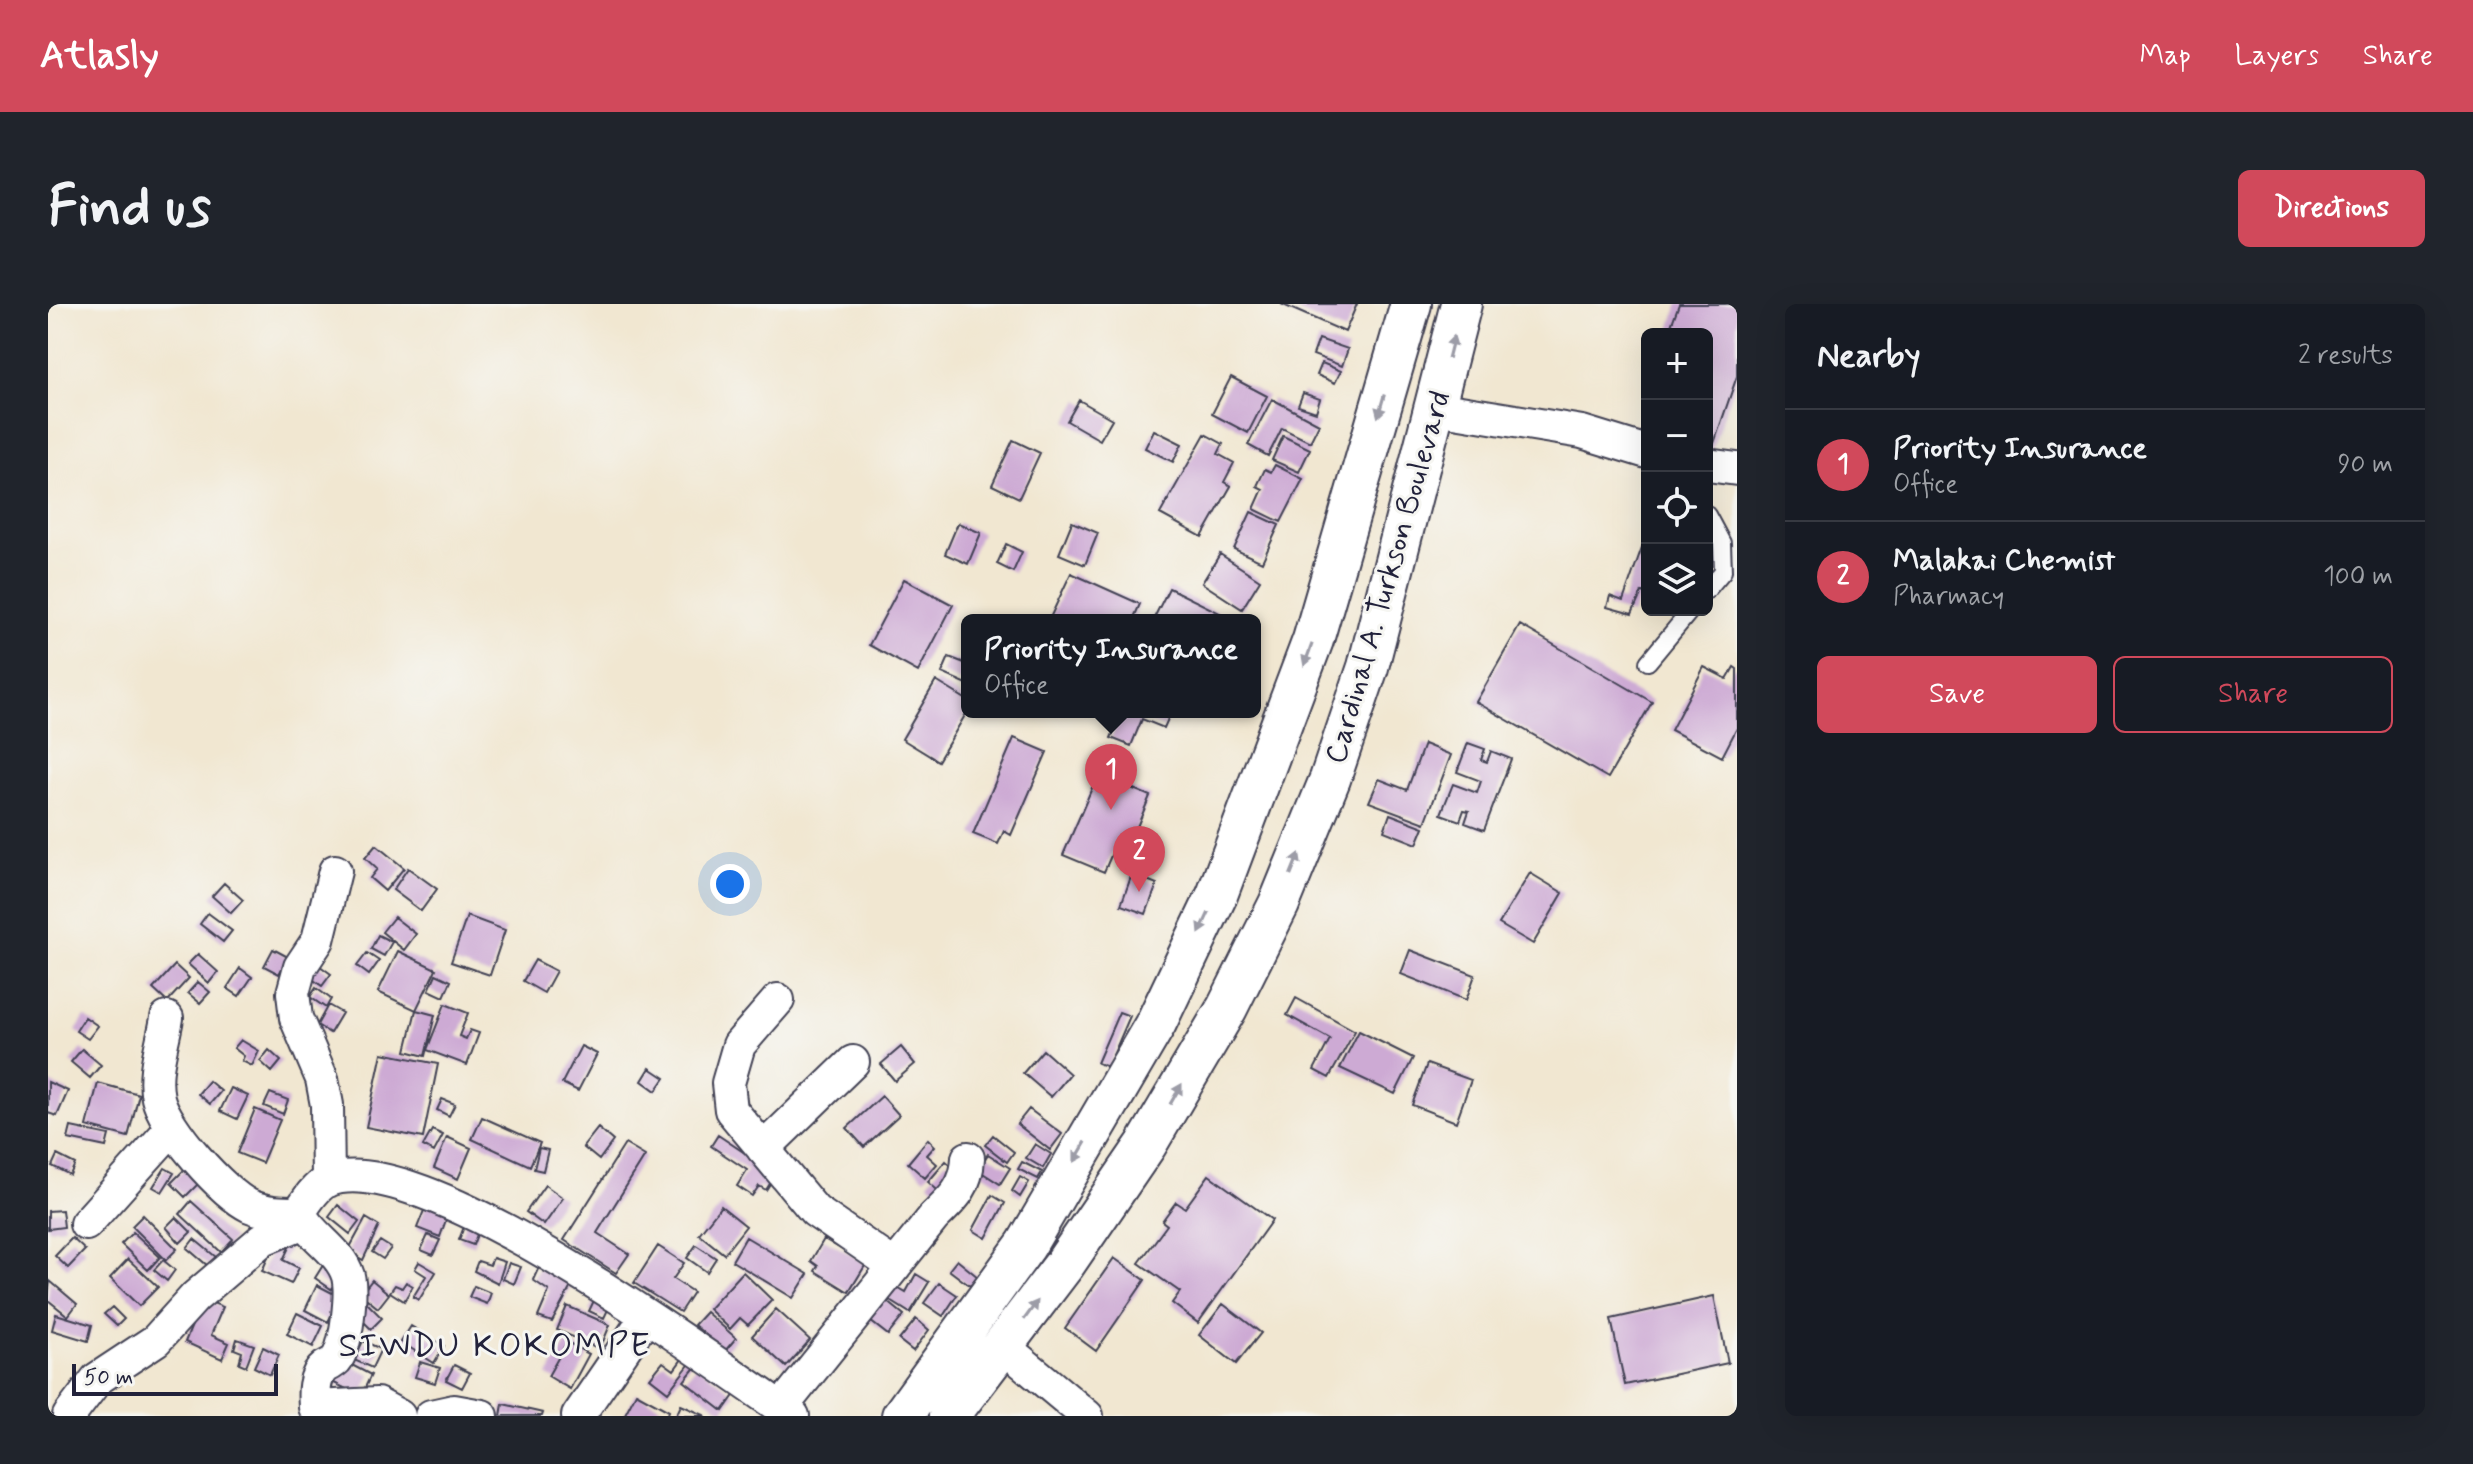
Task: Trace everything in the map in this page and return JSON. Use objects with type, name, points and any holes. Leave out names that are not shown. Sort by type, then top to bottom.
[{"type":"street","name":"Cardinal A. Turkson Boulevard","points":[[902,1416],[1026,1245],[1156,1023],[1217,895],[1313,640],[1411,304]]},
{"type":"street","name":"Cardinal A. Turkson Boulevard","points":[[949,1416],[1004,1347],[1146,1145],[1227,1008],[1279,904],[1330,779],[1368,667],[1461,304]]},
{"type":"street","points":[[1436,408],[1582,432],[1641,450]]},
{"type":"street","points":[[1713,466],[1737,469]]},
{"type":"street","points":[[1360,479],[1410,495]]},
{"type":"street","points":[[328,1181],[327,1105],[322,1079],[296,1018],[293,993],[300,967],[318,940],[335,871]]},
{"type":"street","points":[[778,1000],[739,1045],[728,1083],[731,1110],[815,1211],[895,1266]]},
{"type":"street","points":[[167,1018],[156,1078],[159,1100],[172,1128],[206,1168],[248,1205],[302,1218],[341,1261],[351,1295],[340,1351],[336,1361],[318,1376],[314,1389],[315,1407],[377,1404],[399,1416]]},
{"type":"street","points":[[763,1149],[853,1062]]},
{"type":"street","points":[[86,1224],[172,1128]]},
{"type":"street","points":[[69,1416],[97,1379],[156,1340],[195,1297],[263,1239],[302,1218],[312,1194],[328,1181],[372,1178],[453,1203],[493,1221],[646,1317],[787,1412],[895,1266],[959,1192],[967,1178],[968,1158]]},
{"type":"street","points":[[578,1416],[646,1317]]},
{"type":"street","points":[[1004,1347],[1087,1416]]},
{"type":"street","points":[[431,1416],[454,1411],[482,1416]]},
{"type":"lane","points":[[1713,526],[1722,543],[1723,571],[1713,583]]},
{"type":"lane","points":[[1648,662],[1686,616]]},
{"type":"building","points":[[1281,304],[1357,304],[1345,332]]},
{"type":"building","points":[[1679,304],[1737,304],[1737,376],[1713,446],[1713,328],[1670,328]]},
{"type":"building","points":[[1319,339],[1348,349],[1342,366],[1313,355]]},
{"type":"building","points":[[1322,363],[1341,371],[1335,383],[1317,375]]},
{"type":"building","points":[[1231,377],[1267,396],[1248,433],[1212,414]]},
{"type":"building","points":[[1303,393],[1320,399],[1316,412],[1298,406]]},
{"type":"building","points":[[1272,399],[1319,424],[1310,442],[1282,428],[1268,456],[1248,445]]},
{"type":"building","points":[[1079,400],[1112,419],[1100,440],[1067,421]]},
{"type":"building","points":[[1154,430],[1182,444],[1173,462],[1145,448]]},
{"type":"building","points":[[1205,434],[1223,444],[1218,454],[1234,463],[1224,482],[1231,486],[1202,537],[1160,514]]},
{"type":"building","points":[[1283,436],[1310,449],[1299,472],[1272,460]]},
{"type":"building","points":[[1013,440],[1040,453],[1019,498],[992,485]]},
{"type":"building","points":[[1275,465],[1303,479],[1281,522],[1254,509],[1263,489],[1257,486],[1265,469],[1271,472]]},
{"type":"building","points":[[1251,512],[1279,525],[1262,562],[1234,549]]},
{"type":"building","points":[[1072,522],[1098,533],[1085,565],[1059,554]]},
{"type":"building","points":[[958,523],[981,533],[968,564],[945,554]]},
{"type":"building","points":[[1006,544],[1022,552],[1013,572],[997,564]]},
{"type":"building","points":[[1641,550],[1641,594],[1632,614],[1607,607],[1610,596],[1623,601]]},
{"type":"building","points":[[1220,554],[1260,580],[1242,609],[1202,583]]},
{"type":"building","points":[[1071,573],[1140,604],[1136,614],[1052,614]]},
{"type":"building","points":[[904,579],[953,605],[918,672],[869,645]]},
{"type":"building","points":[[1169,588],[1222,614],[1156,614]]},
{"type":"building","points":[[1520,625],[1652,702],[1608,778],[1476,702]]},
{"type":"building","points":[[949,657],[961,662],[961,681],[942,673]]},
{"type":"building","points":[[1704,667],[1727,679],[1734,667],[1737,669],[1737,728],[1722,757],[1671,730]]},
{"type":"building","points":[[936,681],[961,696],[961,718],[963,718],[938,761],[902,739]]},
{"type":"building","points":[[1119,718],[1168,718],[1164,728],[1142,719],[1131,746],[1111,738]]},
{"type":"building","points":[[1014,738],[1047,752],[1011,835],[1004,831],[998,844],[973,834]]},
{"type":"building","points":[[1468,743],[1485,749],[1481,760],[1487,762],[1491,751],[1511,759],[1484,830],[1465,823],[1469,811],[1464,810],[1460,821],[1441,814],[1453,784],[1477,793],[1481,781],[1457,772]]},
{"type":"building","points":[[1424,744],[1451,755],[1425,823],[1369,802],[1379,779],[1407,790]]},
{"type":"building","points":[[1098,774],[1150,796],[1131,841],[1119,837],[1104,872],[1063,855]]},
{"type":"building","points":[[1390,814],[1424,827],[1417,844],[1384,831]]},
{"type":"building","points":[[376,845],[404,868],[385,891],[370,878],[377,869],[365,858]]},
{"type":"building","points":[[408,868],[437,889],[421,911],[393,890]]},
{"type":"building","points":[[1530,873],[1563,893],[1533,944],[1499,924]]},
{"type":"building","points":[[1132,874],[1157,884],[1146,914],[1121,905]]},
{"type":"building","points":[[224,883],[243,900],[231,913],[212,896]]},
{"type":"building","points":[[208,913],[232,931],[223,942],[200,924]]},
{"type":"building","points":[[467,916],[505,930],[490,975],[451,962]]},
{"type":"building","points":[[394,917],[416,934],[404,950],[382,932]]},
{"type":"building","points":[[378,935],[392,942],[384,956],[371,949]]},
{"type":"building","points":[[273,949],[288,957],[279,974],[264,966]]},
{"type":"building","points":[[1410,950],[1475,975],[1466,1000],[1401,974]]},
{"type":"building","points":[[398,951],[436,969],[416,1010],[378,992]]},
{"type":"building","points":[[367,953],[379,961],[369,975],[357,966]]},
{"type":"building","points":[[198,954],[218,972],[209,983],[188,964]]},
{"type":"building","points":[[535,960],[556,971],[544,993],[523,981]]},
{"type":"building","points":[[316,963],[331,974],[322,986],[307,975]]},
{"type":"building","points":[[175,965],[189,978],[167,1002],[153,989]]},
{"type":"building","points":[[240,968],[252,977],[239,996],[227,988]]},
{"type":"building","points":[[436,974],[451,981],[444,997],[429,990]]},
{"type":"building","points":[[198,982],[210,992],[200,1003],[188,993]]},
{"type":"building","points":[[316,988],[331,999],[326,1008],[310,997]]},
{"type":"building","points":[[1296,998],[1355,1031],[1329,1078],[1314,1070],[1330,1039],[1287,1015]]},
{"type":"building","points":[[445,1004],[468,1013],[459,1036],[466,1039],[470,1030],[479,1033],[467,1065],[427,1050]]},
{"type":"building","points":[[328,1005],[342,1013],[330,1033],[317,1025]]},
{"type":"building","points":[[416,1010],[435,1015],[425,1056],[406,1051]]},
{"type":"building","points":[[1119,1012],[1130,1016],[1108,1067],[1097,1063]]},
{"type":"building","points":[[85,1017],[98,1026],[88,1039],[76,1031]]},
{"type":"building","points":[[1359,1031],[1413,1058],[1395,1094],[1340,1068]]},
{"type":"building","points":[[241,1040],[259,1051],[252,1066],[242,1061],[244,1056],[234,1048]]},
{"type":"building","points":[[581,1046],[597,1054],[578,1091],[562,1083]]},
{"type":"building","points":[[901,1047],[915,1064],[895,1081],[881,1064]]},
{"type":"building","points":[[82,1049],[101,1065],[90,1078],[71,1062]]},
{"type":"building","points":[[269,1050],[281,1061],[272,1072],[260,1061]]},
{"type":"building","points":[[1043,1050],[1070,1074],[1051,1097],[1023,1073]]},
{"type":"building","points":[[382,1053],[438,1064],[423,1138],[366,1127]]},
{"type":"building","points":[[1427,1064],[1471,1080],[1456,1122],[1412,1105]]},
{"type":"building","points":[[650,1068],[665,1078],[656,1091],[642,1081]]},
{"type":"building","points":[[209,1081],[221,1091],[210,1104],[198,1094]]},
{"type":"building","points":[[48,1082],[68,1091],[57,1116],[48,1113]]},
{"type":"building","points":[[98,1083],[139,1094],[128,1137],[87,1126]]},
{"type":"building","points":[[231,1088],[248,1096],[237,1119],[220,1111]]},
{"type":"building","points":[[270,1093],[288,1100],[283,1114],[264,1106]]},
{"type":"building","points":[[882,1096],[899,1115],[864,1147],[847,1128]]},
{"type":"building","points":[[442,1099],[455,1104],[449,1116],[437,1110]]},
{"type":"building","points":[[255,1109],[280,1120],[262,1163],[237,1153]]},
{"type":"building","points":[[1029,1109],[1062,1134],[1050,1150],[1017,1124]]},
{"type":"building","points":[[482,1117],[540,1143],[530,1166],[472,1139]]},
{"type":"building","points":[[71,1127],[109,1135],[106,1147],[68,1139]]},
{"type":"building","points":[[598,1128],[613,1141],[599,1160],[583,1147]]},
{"type":"building","points":[[432,1130],[443,1135],[434,1152],[423,1146]]},
{"type":"building","points":[[718,1135],[776,1174],[766,1190],[759,1186],[752,1196],[737,1186],[747,1170],[711,1146]]},
{"type":"building","points":[[993,1135],[1014,1152],[1007,1162],[985,1145]]},
{"type":"building","points":[[447,1137],[471,1148],[458,1179],[434,1168]]},
{"type":"building","points":[[928,1139],[935,1146],[927,1155],[937,1164],[925,1178],[908,1163]]},
{"type":"building","points":[[625,1144],[645,1156],[597,1233],[629,1254],[616,1273],[564,1240]]},
{"type":"building","points":[[1035,1144],[1051,1154],[1043,1168],[1026,1158]]},
{"type":"building","points":[[539,1148],[548,1150],[543,1171],[534,1169]]},
{"type":"building","points":[[988,1154],[1010,1168],[1000,1184],[978,1170]]},
{"type":"building","points":[[57,1155],[75,1164],[70,1175],[52,1166]]},
{"type":"building","points":[[946,1161],[961,1175],[943,1195],[928,1182]]},
{"type":"building","points":[[1022,1162],[1042,1172],[1038,1179],[1018,1169]]},
{"type":"building","points":[[165,1168],[174,1173],[162,1192],[153,1187]]},
{"type":"building","points":[[185,1169],[199,1183],[185,1197],[171,1183]]},
{"type":"building","points":[[1209,1175],[1272,1220],[1198,1323],[1172,1303],[1180,1292],[1139,1263],[1167,1225],[1162,1221],[1176,1202],[1185,1208]]},
{"type":"building","points":[[1020,1177],[1029,1182],[1020,1197],[1012,1191]]},
{"type":"building","points":[[545,1185],[563,1198],[544,1225],[526,1212]]},
{"type":"building","points":[[992,1195],[1005,1203],[986,1238],[973,1230]]},
{"type":"building","points":[[191,1201],[233,1239],[221,1252],[180,1214]]},
{"type":"building","points":[[427,1203],[449,1211],[440,1237],[417,1228]]},
{"type":"building","points":[[338,1205],[359,1222],[350,1234],[329,1217]]},
{"type":"building","points":[[721,1206],[746,1226],[724,1254],[699,1234]]},
{"type":"building","points":[[62,1210],[64,1227],[48,1229],[48,1211]]},
{"type":"building","points":[[143,1215],[177,1249],[166,1260],[132,1226]]},
{"type":"building","points":[[468,1216],[482,1221],[473,1245],[459,1240]]},
{"type":"building","points":[[176,1217],[191,1232],[180,1243],[166,1227]]},
{"type":"building","points":[[366,1218],[379,1226],[363,1260],[348,1251]]},
{"type":"building","points":[[133,1232],[160,1257],[148,1270],[121,1244]]},
{"type":"building","points":[[278,1235],[292,1241],[283,1260],[299,1268],[291,1284],[262,1271]]},
{"type":"building","points":[[428,1235],[440,1240],[433,1255],[421,1250]]},
{"type":"building","points":[[746,1237],[808,1274],[793,1298],[732,1261]]},
{"type":"building","points":[[72,1238],[85,1250],[68,1268],[55,1256]]},
{"type":"building","points":[[194,1239],[216,1257],[208,1266],[187,1248]]},
{"type":"building","points":[[824,1239],[866,1264],[849,1292],[815,1271],[818,1266],[811,1261]]},
{"type":"building","points":[[380,1241],[391,1248],[383,1259],[372,1252]]},
{"type":"building","points":[[696,1245],[716,1258],[707,1272],[687,1258]]},
{"type":"building","points":[[658,1246],[684,1263],[673,1279],[693,1292],[680,1312],[634,1283]]},
{"type":"building","points":[[493,1258],[505,1262],[498,1283],[474,1271],[478,1261],[490,1265]]},
{"type":"building","points":[[1114,1258],[1145,1280],[1096,1351],[1065,1328]]},
{"type":"building","points":[[128,1259],[158,1287],[139,1306],[110,1278]]},
{"type":"building","points":[[163,1260],[175,1270],[167,1281],[154,1270]]},
{"type":"building","points":[[957,1260],[978,1277],[970,1286],[949,1270]]},
{"type":"building","points":[[325,1262],[341,1273],[331,1289],[315,1278]]},
{"type":"building","points":[[419,1262],[436,1272],[419,1300],[413,1297],[426,1276],[415,1269]]},
{"type":"building","points":[[509,1263],[521,1267],[514,1284],[503,1279]]},
{"type":"building","points":[[539,1267],[575,1279],[552,1322],[538,1317],[549,1291],[533,1280]]},
{"type":"building","points":[[743,1272],[772,1300],[748,1325],[740,1318],[730,1329],[709,1309]]},
{"type":"building","points":[[916,1274],[929,1282],[910,1313],[886,1298],[894,1285],[906,1292]]},
{"type":"building","points":[[372,1280],[389,1294],[378,1308],[361,1294]]},
{"type":"building","points":[[50,1281],[77,1304],[68,1316],[48,1300]]},
{"type":"building","points":[[406,1282],[413,1286],[404,1301],[390,1292],[395,1285],[402,1288]]},
{"type":"building","points":[[939,1283],[957,1295],[943,1316],[924,1303]]},
{"type":"building","points":[[317,1285],[340,1297],[328,1322],[305,1310]]},
{"type":"building","points":[[474,1286],[491,1293],[487,1304],[469,1297]]},
{"type":"building","points":[[598,1292],[613,1299],[604,1318],[589,1311]]},
{"type":"building","points":[[1714,1296],[1728,1363],[1625,1385],[1611,1319]]},
{"type":"building","points":[[882,1297],[904,1315],[888,1335],[865,1317]]},
{"type":"building","points":[[362,1298],[382,1318],[371,1329],[351,1309]]},
{"type":"building","points":[[203,1299],[223,1307],[211,1335],[229,1343],[222,1359],[185,1342]]},
{"type":"building","points":[[1223,1304],[1261,1333],[1236,1364],[1199,1335]]},
{"type":"building","points":[[567,1306],[610,1325],[600,1349],[557,1330]]},
{"type":"building","points":[[112,1307],[124,1319],[117,1326],[104,1314]]},
{"type":"building","points":[[776,1309],[810,1340],[786,1367],[752,1336]]},
{"type":"building","points":[[706,1312],[736,1338],[725,1351],[694,1325]]},
{"type":"building","points":[[297,1313],[323,1326],[313,1347],[287,1334]]},
{"type":"building","points":[[56,1314],[92,1325],[88,1341],[52,1330]]},
{"type":"building","points":[[916,1319],[929,1330],[913,1351],[899,1340]]},
{"type":"building","points":[[411,1326],[444,1346],[434,1363],[401,1342]]},
{"type":"building","points":[[237,1339],[254,1345],[246,1366],[239,1363],[242,1352],[234,1349]]},
{"type":"building","points":[[363,1341],[381,1349],[372,1368],[354,1360]]},
{"type":"building","points":[[567,1342],[589,1354],[570,1389],[548,1376]]},
{"type":"building","points":[[263,1347],[279,1355],[270,1375],[254,1367]]},
{"type":"building","points":[[685,1355],[692,1361],[668,1392],[650,1378],[663,1362],[674,1370]]},
{"type":"building","points":[[344,1361],[371,1375],[361,1396],[334,1383]]},
{"type":"building","points":[[420,1362],[440,1368],[435,1383],[415,1377]]},
{"type":"building","points":[[454,1365],[470,1373],[462,1388],[446,1380]]},
{"type":"building","points":[[697,1365],[735,1394],[723,1411],[684,1381]]},
{"type":"building","points":[[636,1393],[669,1411],[667,1416],[624,1416]]},
{"type":"building","points":[[503,1404],[543,1413],[542,1416],[501,1416]]},
{"type":"building","points":[[681,1405],[706,1416],[676,1416]]},
{"type":"place","name":"Priority Insurance","points":[[1111,810]]},
{"type":"place","name":"Malakai Chemist","points":[[1139,892]]},
{"type":"district","name":"SIWDU KOKOMPE","points":[[495,1344]]}]
